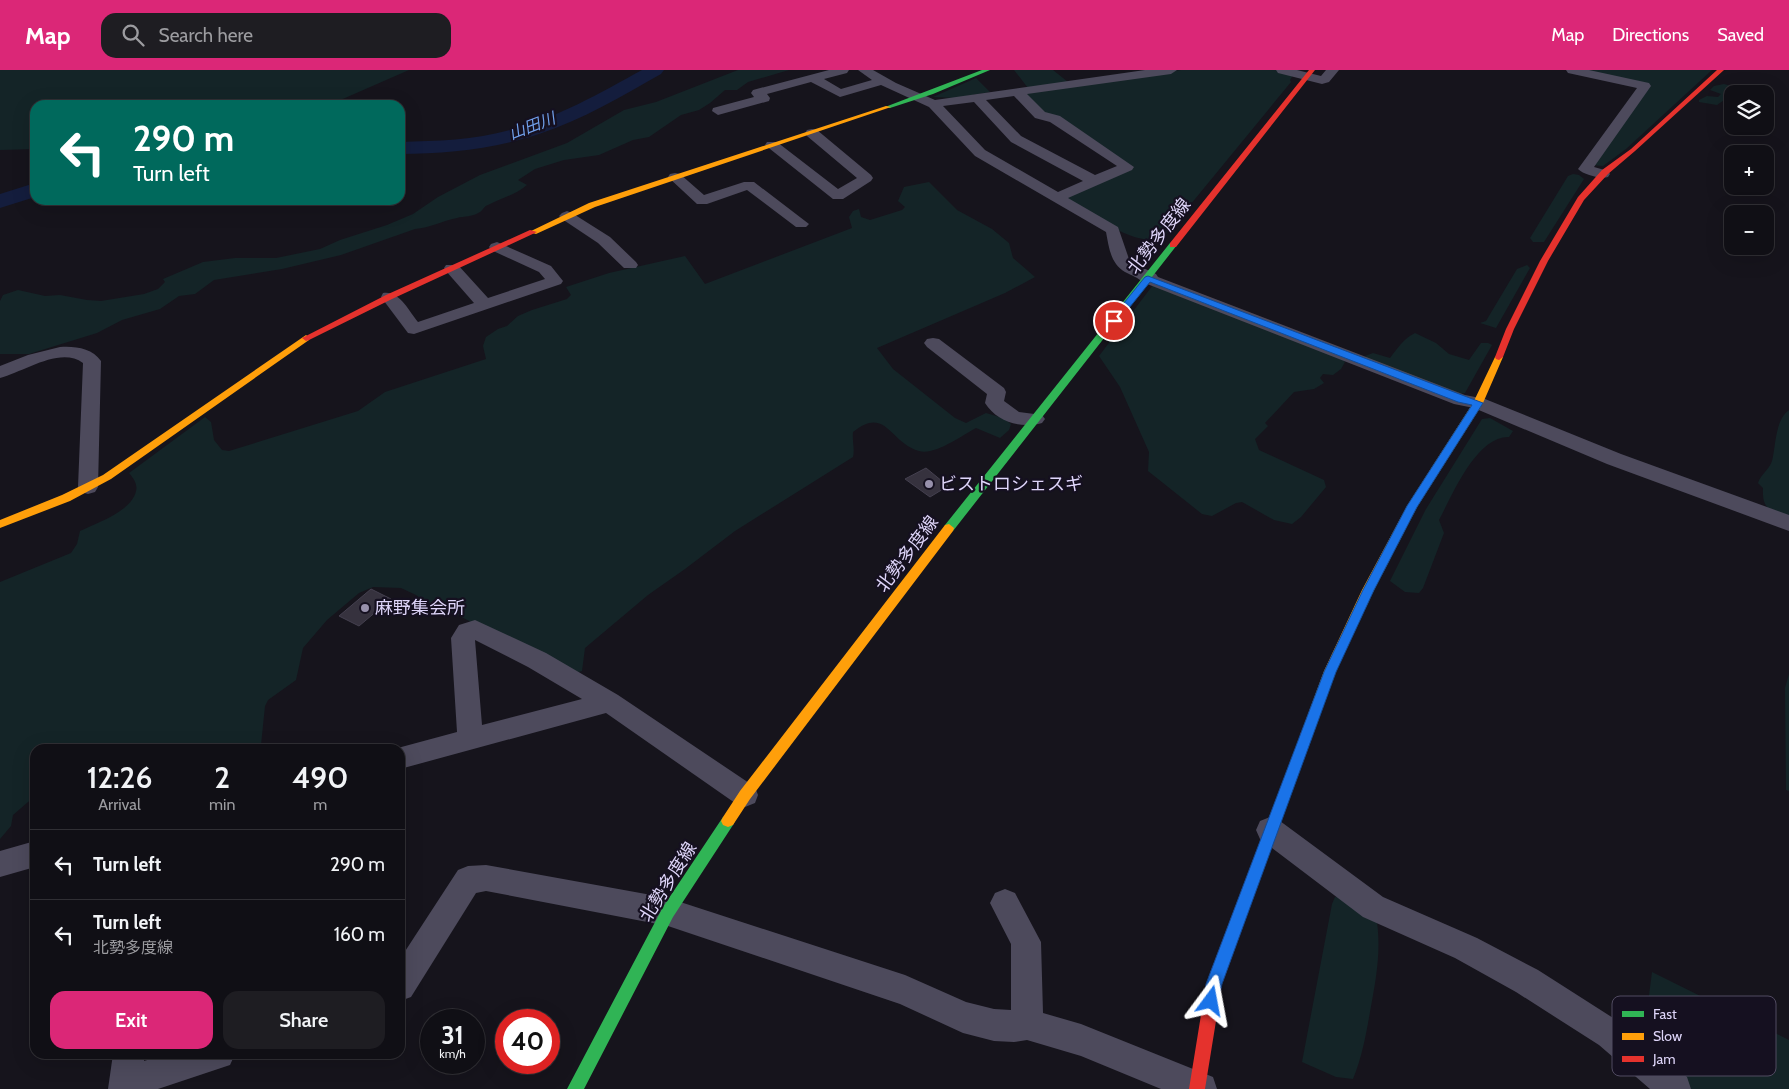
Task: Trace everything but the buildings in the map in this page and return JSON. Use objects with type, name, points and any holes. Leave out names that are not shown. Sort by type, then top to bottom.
[{"type":"street","points":[[718,111],[764,98],[757,93],[844,70]]},
{"type":"street","points":[[864,70],[882,81],[934,104],[974,147],[1113,230],[1118,258],[1133,270],[1149,278],[1461,400],[1478,403],[1614,459],[1789,523]]},
{"type":"street","points":[[0,524],[66,498],[107,477],[250,376],[314,334],[497,247],[592,205],[921,97],[987,70]]},
{"type":"street","points":[[934,104],[1171,70]]},
{"type":"street","points":[[1288,72],[1313,74],[1324,79],[1333,70]]},
{"type":"street","points":[[1572,70],[1645,86],[1585,169],[1603,174]]},
{"type":"street","points":[[405,978],[468,880],[486,878],[668,912],[905,990],[963,1016],[994,1025],[1014,1026],[1027,1024],[1080,1040],[1198,1088],[1214,984],[1330,672],[1368,590],[1412,506],[1478,403],[1510,329],[1544,261],[1581,199],[1603,174],[1633,150],[1720,70]]},
{"type":"street","name":"北勢多度線","points":[[576,1089],[668,912],[745,795],[949,528],[1313,74]]},
{"type":"street","points":[[813,78],[840,93],[882,81]]},
{"type":"street","points":[[1017,92],[1040,115],[1056,119],[1127,167],[1058,197]]},
{"type":"street","points":[[977,98],[1016,139],[1095,181]]},
{"type":"street","points":[[772,145],[838,196],[852,189],[866,178],[812,133]]},
{"type":"street","points":[[1000,163],[1078,134]]},
{"type":"street","points":[[675,177],[702,201],[749,185],[801,224]]},
{"type":"street","points":[[567,216],[604,240],[630,265]]},
{"type":"street","points":[[389,297],[414,328],[555,281],[545,269],[497,247]]},
{"type":"street","points":[[452,268],[484,305]]},
{"type":"street","points":[[933,344],[997,392],[994,402],[1014,418],[1035,420]]},
{"type":"street","points":[[0,372],[58,352],[75,351],[86,354],[92,361],[88,487]]},
{"type":"street","points":[[470,739],[463,638],[464,634],[470,629],[476,629],[537,660],[609,702],[745,795]]},
{"type":"street","points":[[405,757],[609,702]]},
{"type":"street","points":[[1270,830],[1373,907],[1466,948],[1527,981],[1612,1036]]},
{"type":"street","points":[[0,864],[30,855]]},
{"type":"street","points":[[1005,903],[1026,942],[1027,1024]]},
{"type":"street","points":[[123,1080],[201,1059]]},
{"type":"street","points":[[1660,1076],[1675,1089]]},
{"type":"shaded area","points":[[0,70],[409,70],[340,100],[30,100],[30,149],[0,150]]},
{"type":"shaded area","points":[[738,70],[789,70],[748,82],[737,90],[725,90],[699,110],[681,115],[649,137],[633,140],[599,155],[564,160],[535,169],[518,180],[527,185],[474,215],[415,229],[341,255],[282,269],[214,280],[195,294],[179,296],[160,309],[122,320],[97,333],[29,354],[0,354],[0,301],[3,295],[18,290],[45,296],[60,295],[101,301],[144,294],[158,289],[165,282],[163,279],[203,262],[235,258],[276,258],[320,249],[413,214],[438,197],[480,175],[567,143],[624,110],[656,102]]},
{"type":"shaded area","points":[[1014,70],[1053,70],[1068,82],[1028,88]]},
{"type":"shaded area","points":[[1181,70],[1276,70],[1293,75],[1290,80],[1291,82],[1163,238],[1152,240],[1139,238],[1126,234],[1101,221],[1067,199],[1066,196],[1132,168],[1042,114],[1020,92]]},
{"type":"shaded area","points":[[1577,70],[1712,70],[1626,149],[1603,166],[1591,165],[1648,86]]},
{"type":"shaded area","points":[[976,78],[990,92],[955,98],[933,97]]},
{"type":"shaded area","points":[[1724,84],[1728,85],[1724,85],[1724,100],[1717,105],[1699,102],[1699,100],[1707,96],[1718,97],[1721,94],[1710,90],[1714,86]]},
{"type":"shaded area","points":[[1573,174],[1579,175],[1584,179],[1544,242],[1533,242],[1530,238],[1568,176]]},
{"type":"shaded area","points":[[929,182],[957,210],[992,229],[1009,243],[1013,258],[1035,277],[1005,293],[877,348],[893,369],[955,418],[966,423],[986,413],[1003,418],[1011,424],[1009,430],[1000,438],[976,428],[940,448],[925,452],[909,447],[881,424],[873,422],[864,425],[853,432],[853,457],[735,531],[648,595],[585,648],[582,671],[568,675],[458,615],[438,610],[416,595],[401,588],[373,587],[359,593],[327,620],[303,648],[296,680],[268,700],[265,706],[261,744],[30,744],[30,800],[13,815],[11,826],[0,839],[0,582],[71,553],[77,544],[80,531],[113,516],[128,505],[136,491],[135,481],[129,473],[205,417],[211,422],[214,440],[222,450],[229,451],[358,411],[385,392],[486,359],[483,346],[486,337],[498,329],[507,326],[518,316],[567,299],[571,295],[566,287],[609,273],[685,256],[705,284],[852,228],[849,217],[853,211],[859,209],[861,217],[870,220],[902,210],[905,207],[898,201],[904,187]]},
{"type":"shaded area","points":[[1527,265],[1530,268],[1496,328],[1480,323],[1486,321],[1517,269]]},
{"type":"shaded area","points":[[1153,285],[1341,357],[1345,362],[1341,369],[1333,375],[1323,374],[1320,378],[1324,383],[1314,389],[1294,392],[1265,423],[1268,426],[1255,439],[1259,450],[1324,480],[1326,487],[1301,517],[1292,524],[1274,520],[1242,502],[1236,503],[1212,516],[1202,514],[1148,471],[1149,452],[1120,387],[1099,356]]},
{"type":"shaded area","points":[[1415,333],[1436,343],[1449,354],[1469,360],[1481,343],[1492,345],[1465,393],[1459,394],[1369,361],[1365,356],[1373,353],[1390,358],[1404,341]]},
{"type":"shaded area","points":[[1789,410],[1789,518],[1768,508],[1764,501],[1763,488],[1758,483],[1771,464],[1781,420]]},
{"type":"shaded area","points":[[1490,418],[1513,431],[1509,437],[1497,439],[1486,446],[1466,469],[1439,520],[1444,533],[1423,588],[1419,593],[1405,592],[1390,581],[1426,509],[1482,419]]},
{"type":"shaded area","points":[[1789,674],[1789,791],[1786,790],[1785,688]]},
{"type":"shaded area","points":[[1335,897],[1345,898],[1376,916],[1378,928],[1378,964],[1367,1029],[1353,1079],[1336,1077],[1302,1062],[1332,904]]},
{"type":"shaded area","points":[[1652,972],[1700,996],[1649,996]]},
{"type":"shaded area","points":[[1776,1034],[1789,1040],[1789,1089],[1689,1089],[1673,1076],[1776,1076]]},
{"type":"waterway","name":"山田川","points":[[405,148],[466,144],[516,135],[547,125],[579,111],[655,70]]},
{"type":"waterway","name":"山田川","points":[[0,201],[30,192]]},
{"type":"traffic: fast","points":[[888,107],[931,93],[987,70]]},
{"type":"traffic: fast","points":[[949,528],[1173,245]]},
{"type":"traffic: fast","points":[[575,1089],[668,912],[728,821]]},
{"type":"traffic: slow","points":[[533,232],[592,205],[888,107]]},
{"type":"traffic: slow","points":[[0,524],[66,498],[107,477],[306,338]]},
{"type":"traffic: slow","points":[[1306,736],[1330,671],[1368,590],[1412,506],[1478,403],[1499,357]]},
{"type":"traffic: slow","points":[[728,821],[745,795],[949,528]]},
{"type":"traffic: jam","points":[[1173,245],[1312,70]]},
{"type":"traffic: jam","points":[[1499,357],[1510,329],[1544,261],[1581,199],[1605,172],[1633,150],[1721,70]]},
{"type":"traffic: jam","points":[[306,338],[389,297],[533,232]]},
{"type":"traffic: jam","points":[[1197,1089],[1214,984],[1306,736]]},
{"type":"place","name":"ビストロシェスギ","points":[[929,484]]},
{"type":"place","name":"麻野集会所","points":[[365,608]]},
{"type":"route","points":[[1114,321],[1148,279],[1461,400],[1478,403],[1412,506],[1368,590],[1330,672],[1214,984],[1211,1001]]}]
